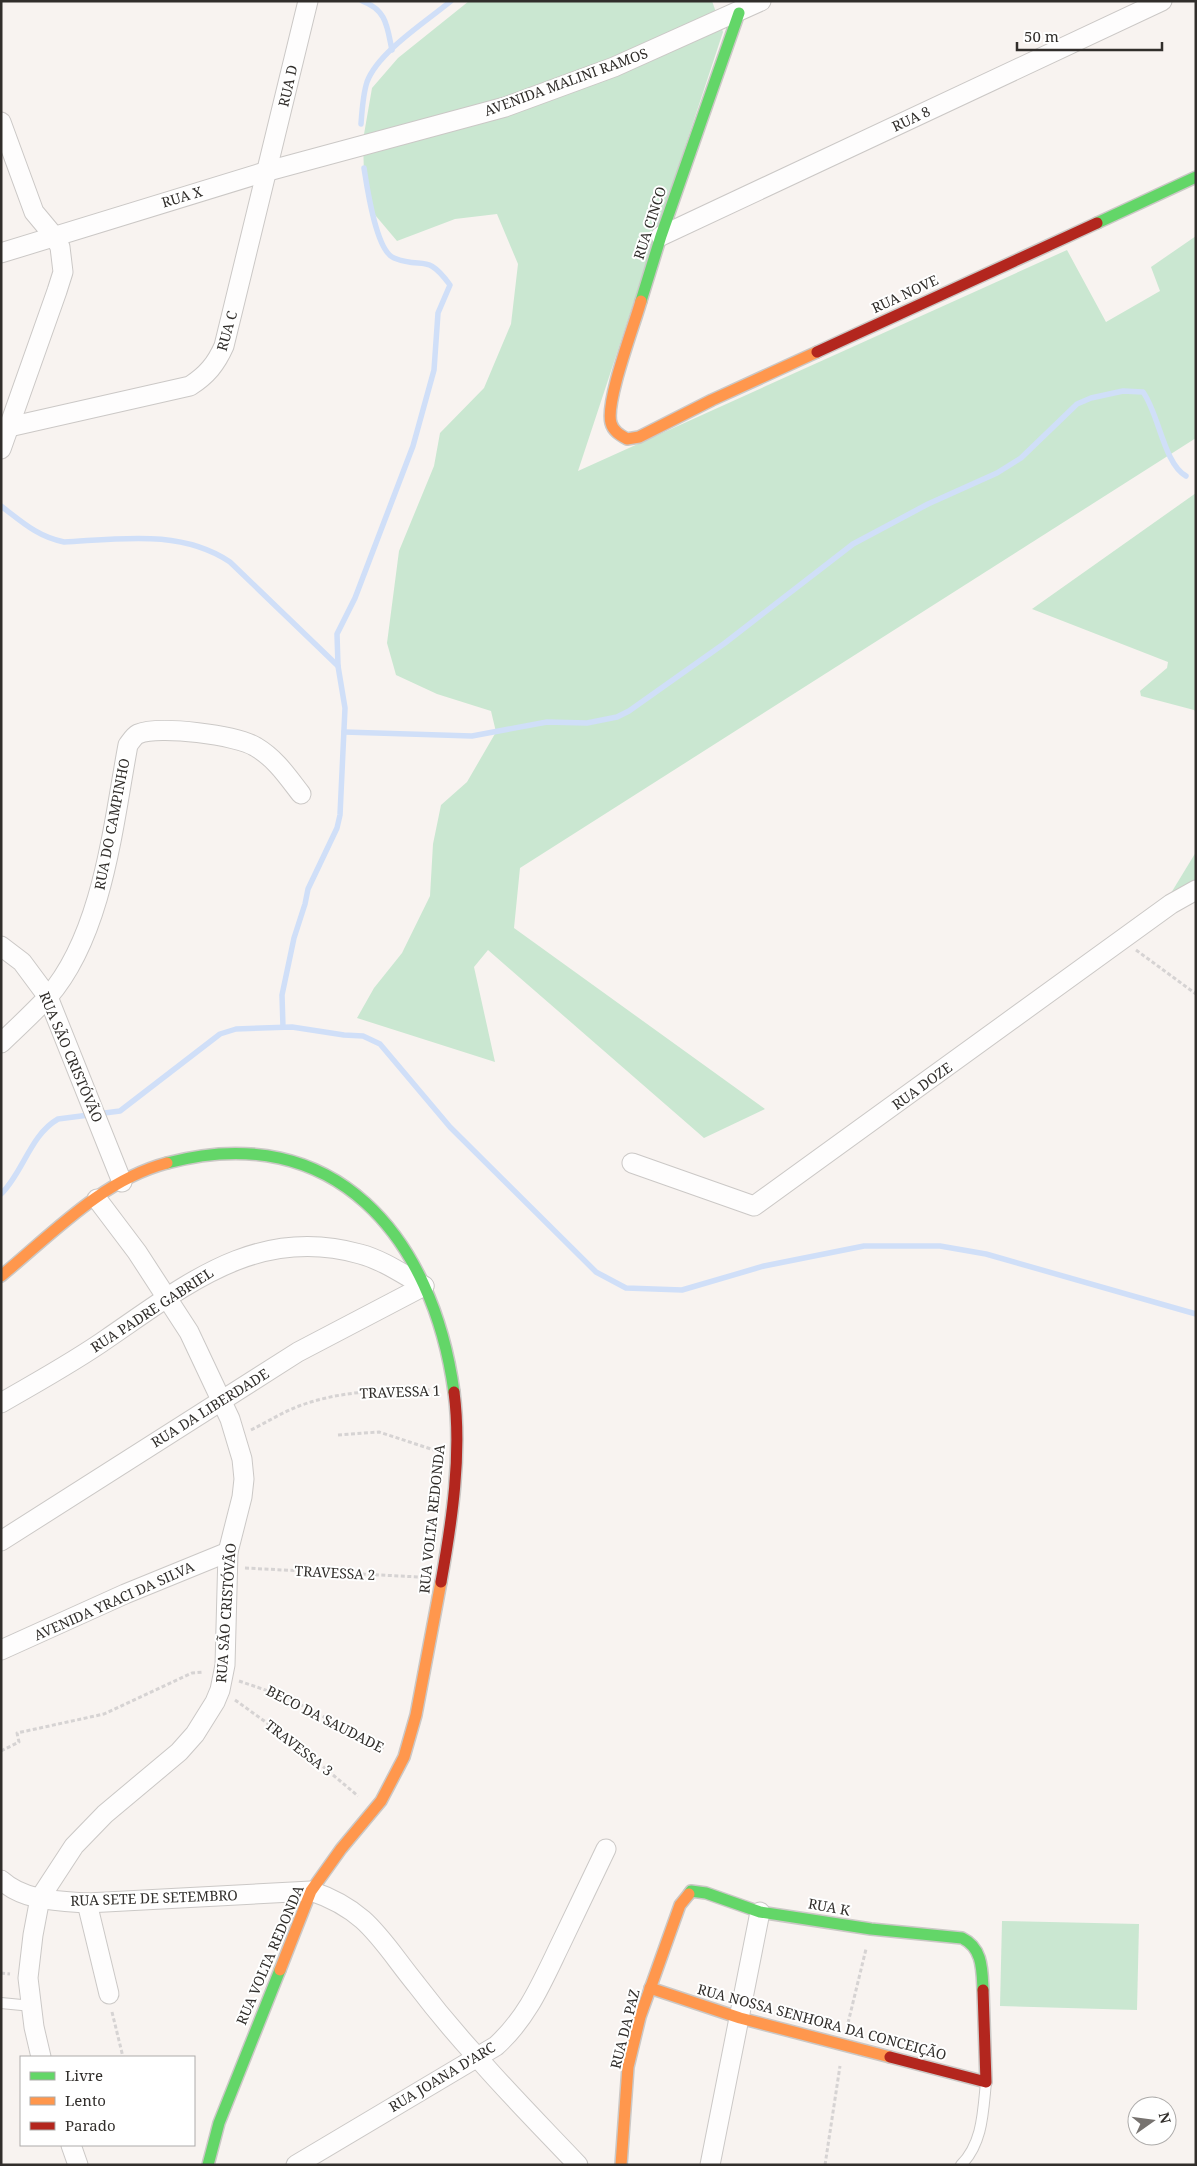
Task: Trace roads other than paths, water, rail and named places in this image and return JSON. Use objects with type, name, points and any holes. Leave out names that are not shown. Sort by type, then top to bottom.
[{"type":"street","name":"RUA D","points":[[268,171],[308,1]]},
{"type":"street","name":"AVENIDA MALINI RAMOS","points":[[364,145],[504,107],[614,67],[739,13],[761,1]]},
{"type":"street","name":"RUA 8","points":[[661,236],[1162,1]]},
{"type":"street","name":"RUA CINCO","points":[[627,439],[616,433],[609,420],[611,402],[661,236],[739,13]]},
{"type":"street","points":[[1,122],[34,212],[54,236],[60,248],[63,272],[1,449]]},
{"type":"street","name":"RUA X","points":[[1,253],[268,171],[364,145]]},
{"type":"street","name":"RUA C","points":[[9,427],[190,386],[206,376],[216,364],[224,346],[268,171]]},
{"type":"street","name":"RUA NOVE","points":[[627,439],[639,437],[712,400],[1196,176]]},
{"type":"street","name":"RUA DO CAMPINHO","points":[[1,1043],[48,996],[74,958],[101,889],[128,745],[136,735],[147,732],[206,732],[254,746],[277,762],[301,794]]},
{"type":"street","name":"RUA DOZE","points":[[632,1163],[754,1206],[1123,941],[1171,904],[1196,890]]},
{"type":"street","name":"RUA SÃO CRISTÓVÃO","points":[[1,946],[22,962],[48,996],[122,1182]]},
{"type":"street","name":"RUA VOLTA REDONDA","points":[[1,1276],[97,1199],[122,1182],[190,1156],[240,1152],[274,1156],[334,1177],[372,1206],[395,1233],[412,1259],[439,1320],[453,1390],[456,1433],[443,1578],[414,1723],[403,1759],[391,1786],[376,1810],[331,1861],[311,1891],[219,2123],[208,2165]]},
{"type":"street","name":"RUA SÃO CRISTÓVÃO","points":[[41,2056],[34,2027],[28,1978],[40,1898],[74,1846],[89,1830],[105,1814],[162,1768],[195,1734],[222,1683],[226,1643],[227,1560],[242,1497],[244,1479],[236,1437],[222,1400],[188,1332],[137,1252],[97,1199]]},
{"type":"street","name":"RUA PADRE GABRIEL","points":[[1,1403],[88,1352],[167,1298],[216,1268],[273,1249],[330,1248],[361,1254],[392,1268],[424,1286]]},
{"type":"street","name":"RUA DA LIBERDADE","points":[[1,1541],[298,1352],[424,1286]]},
{"type":"street","name":"AVENIDA YRACI DA SILVA","points":[[1,1650],[125,1594],[227,1560]]},
{"type":"street","name":"RUA JOANA D'ARC","points":[[296,2165],[496,2046],[521,2021],[606,1849]]},
{"type":"street","name":"RUA SETE DE SETEMBRO","points":[[1,1880],[22,1894],[87,1903],[311,1891]]},
{"type":"street","points":[[311,1891],[340,1902],[354,1910],[369,1924],[476,2057],[578,2165]]},
{"type":"street","name":"RUA K","points":[[680,1905],[687,1894],[697,1891],[760,1912],[870,1929],[962,1938],[970,1942],[982,1962],[986,2082]]},
{"type":"street","points":[[87,1903],[109,1994]]},
{"type":"street","name":"RUA DA PAZ","points":[[621,2165],[628,2067],[640,2017],[680,1905]]},
{"type":"street","points":[[710,2165],[760,1912]]},
{"type":"street","name":"RUA NOSSA SENHORA DA CONCEIÇÃO","points":[[650,1988],[740,2018],[986,2082]]},
{"type":"street","points":[[70,2146],[78,2165]]},
{"type":"lane","points":[[1,2003],[32,2006]]},
{"type":"lane","points":[[961,2165],[971,2153],[977,2141],[986,2082]]},
{"type":"waterway","points":[[362,1],[377,9],[381,14],[387,27],[392,50]]},
{"type":"waterway","points":[[361,124],[367,82],[381,59],[451,1]]},
{"type":"waterway","points":[[283,1027],[282,995],[294,938],[308,889],[337,828],[340,815],[345,708],[338,666],[337,634],[355,598],[413,446],[434,370],[438,313],[450,285],[430,265],[404,261],[394,258],[388,253],[382,244],[373,218],[364,168]]},
{"type":"waterway","points":[[344,732],[472,736],[547,722],[587,723],[617,717],[629,711],[725,643],[853,544],[928,504],[997,473],[1021,458],[1077,404],[1091,398],[1123,391],[1143,392],[1149,401],[1172,461],[1178,470],[1186,476]]},
{"type":"waterway","points":[[1,506],[38,533],[64,542],[150,538],[171,540],[211,552],[230,562],[338,666]]},
{"type":"waterway","points":[[1,1194],[15,1176],[33,1144],[48,1126],[58,1119],[120,1111],[220,1034],[236,1029],[292,1027],[363,1036],[380,1044],[450,1127],[596,1272],[626,1288],[682,1290],[764,1266],[864,1246],[940,1246],[986,1254],[1196,1314]]}]
